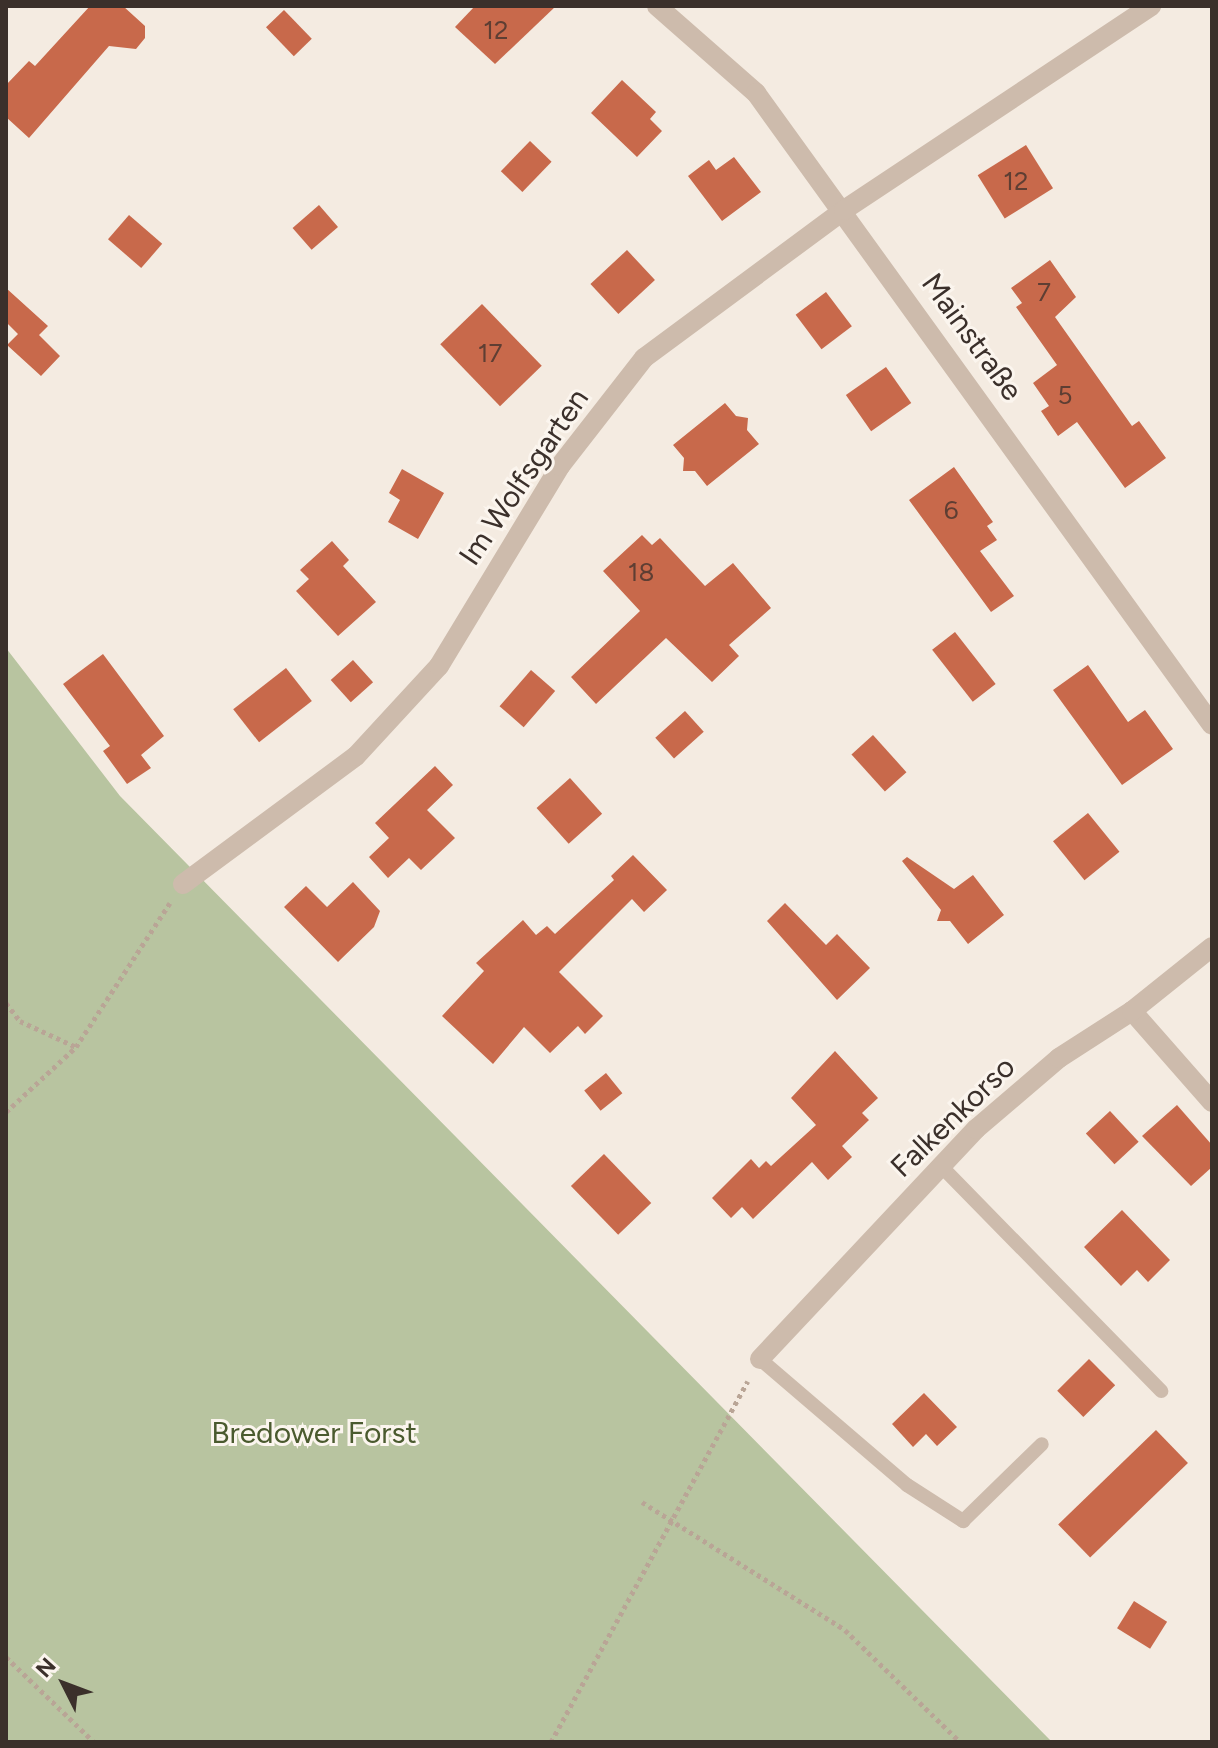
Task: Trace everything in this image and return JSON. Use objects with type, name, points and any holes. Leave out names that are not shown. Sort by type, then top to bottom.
[{"type":"street","name":"Mainstraße","points":[[657,6],[756,93],[844,210],[1212,725]]},
{"type":"street","name":"Im Wolfsgarten","points":[[183,884],[356,756],[439,666],[560,466],[644,358],[844,210],[1151,6]]},
{"type":"street","name":"Falkenkorso","points":[[760,1359],[941,1166],[1059,1058],[1132,1011],[1212,947]]},
{"type":"street","points":[[1132,1011],[1212,1102]]},
{"type":"lane","points":[[941,1166],[1161,1391]]},
{"type":"lane","points":[[760,1359],[907,1485],[963,1521],[1042,1444]]},
{"type":"path","points":[[6,1112],[76,1047],[183,884]]},
{"type":"path","points":[[6,1003],[20,1021],[76,1047]]},
{"type":"path","points":[[551,1742],[760,1359]]},
{"type":"path","points":[[642,1502],[845,1630],[960,1742]]},
{"type":"path","points":[[6,1657],[94,1742]]},
{"type":"green space","name":"Bredower Forst","points":[[6,648],[120,796],[1052,1742],[6,1742]]},
{"type":"building","points":[[90,6],[123,6],[145,26],[145,38],[136,49],[109,46],[29,138],[6,117],[6,85],[29,61],[35,66]]},
{"type":"building","points":[[475,6],[556,6],[495,64],[455,27]]},
{"type":"building","points":[[284,10],[312,39],[294,56],[266,27]]},
{"type":"building","points":[[622,80],[656,112],[650,119],[662,131],[637,157],[591,113]]},
{"type":"building","points":[[530,141],[552,162],[522,192],[501,171]]},
{"type":"building","points":[[1026,145],[1053,188],[1005,218],[978,175]]},
{"type":"building","points":[[734,157],[761,192],[722,221],[688,176],[709,160],[716,170]]},
{"type":"building","points":[[319,205],[338,227],[312,250],[293,228]]},
{"type":"building","points":[[129,215],[162,244],[141,268],[108,239]]},
{"type":"building","points":[[627,250],[655,280],[618,314],[590,284]]},
{"type":"building","points":[[1050,260],[1076,297],[1055,317],[1132,426],[1139,421],[1166,458],[1125,488],[1077,422],[1058,436],[1041,411],[1049,406],[1033,383],[1057,365],[1016,307],[1022,303],[1011,288]]},
{"type":"building","points":[[6,288],[48,326],[39,335],[60,356],[41,376],[7,345],[18,334],[6,322]]},
{"type":"building","points":[[826,292],[852,326],[822,349],[796,315]]},
{"type":"building","points":[[482,304],[542,366],[500,406],[440,344]]},
{"type":"building","points":[[886,367],[911,403],[871,431],[846,395]]},
{"type":"building","points":[[725,403],[736,416],[748,418],[747,430],[759,444],[707,486],[695,471],[683,471],[684,458],[673,445]]},
{"type":"building","points":[[954,467],[993,522],[987,526],[997,540],[980,551],[1014,596],[991,612],[909,500]]},
{"type":"building","points":[[402,469],[444,493],[418,539],[388,522],[400,500],[389,493]]},
{"type":"building","points":[[642,535],[652,545],[660,538],[705,586],[733,563],[771,608],[729,645],[739,656],[712,682],[666,638],[596,704],[571,677],[640,611],[603,571]]},
{"type":"building","points":[[332,541],[349,560],[343,566],[376,602],[338,636],[296,591],[309,579],[300,570]]},
{"type":"building","points":[[955,632],[996,684],[973,702],[932,650]]},
{"type":"building","points":[[103,654],[164,736],[141,755],[151,768],[127,784],[103,751],[110,746],[63,684]]},
{"type":"building","points":[[353,660],[373,682],[351,702],[331,680]]},
{"type":"building","points":[[1088,665],[1128,722],[1145,710],[1173,749],[1122,785],[1053,690]]},
{"type":"building","points":[[286,668],[312,701],[259,742],[233,709]]},
{"type":"building","points":[[531,670],[555,691],[524,727],[500,706]]},
{"type":"building","points":[[685,711],[704,732],[674,759],[655,738]]},
{"type":"building","points":[[873,735],[906,772],[885,792],[851,754]]},
{"type":"building","points":[[435,766],[453,785],[427,810],[455,838],[421,870],[409,858],[388,878],[369,857],[389,838],[375,823]]},
{"type":"building","points":[[570,778],[602,814],[569,844],[537,808]]},
{"type":"building","points":[[1088,813],[1119,852],[1084,880],[1053,841]]},
{"type":"building","points":[[633,855],[667,890],[644,912],[632,899],[559,972],[603,1016],[585,1034],[578,1026],[550,1053],[524,1027],[493,1064],[442,1016],[484,971],[476,963],[523,920],[536,935],[547,926],[555,934],[614,880],[611,876]]},
{"type":"building","points":[[907,857],[954,889],[973,875],[1004,915],[968,944],[950,921],[937,921],[941,910],[902,861]]},
{"type":"building","points":[[353,882],[380,911],[374,927],[338,962],[284,907],[306,886],[327,907]]},
{"type":"building","points":[[785,903],[826,945],[837,934],[870,968],[837,1000],[767,921]]},
{"type":"building","points":[[835,1051],[878,1098],[862,1113],[869,1120],[842,1146],[852,1157],[828,1180],[812,1162],[753,1219],[742,1207],[731,1218],[712,1198],[751,1159],[759,1168],[766,1161],[771,1166],[816,1125],[791,1098]]},
{"type":"building","points":[[606,1073],[622,1093],[601,1111],[584,1091]]},
{"type":"building","points":[[1177,1105],[1212,1145],[1212,1167],[1191,1186],[1142,1136]]},
{"type":"building","points":[[1110,1111],[1139,1142],[1115,1164],[1086,1134]]},
{"type":"building","points":[[604,1154],[651,1203],[618,1235],[571,1186]]},
{"type":"building","points":[[1122,1210],[1170,1260],[1148,1282],[1137,1270],[1121,1286],[1084,1247]]},
{"type":"building","points":[[1089,1359],[1115,1385],[1083,1417],[1057,1391]]},
{"type":"building","points":[[924,1393],[957,1427],[937,1446],[926,1434],[913,1447],[892,1424]]},
{"type":"building","points":[[1156,1430],[1188,1463],[1090,1558],[1058,1524]]},
{"type":"building","points":[[1134,1601],[1167,1622],[1150,1649],[1117,1628]]}]
